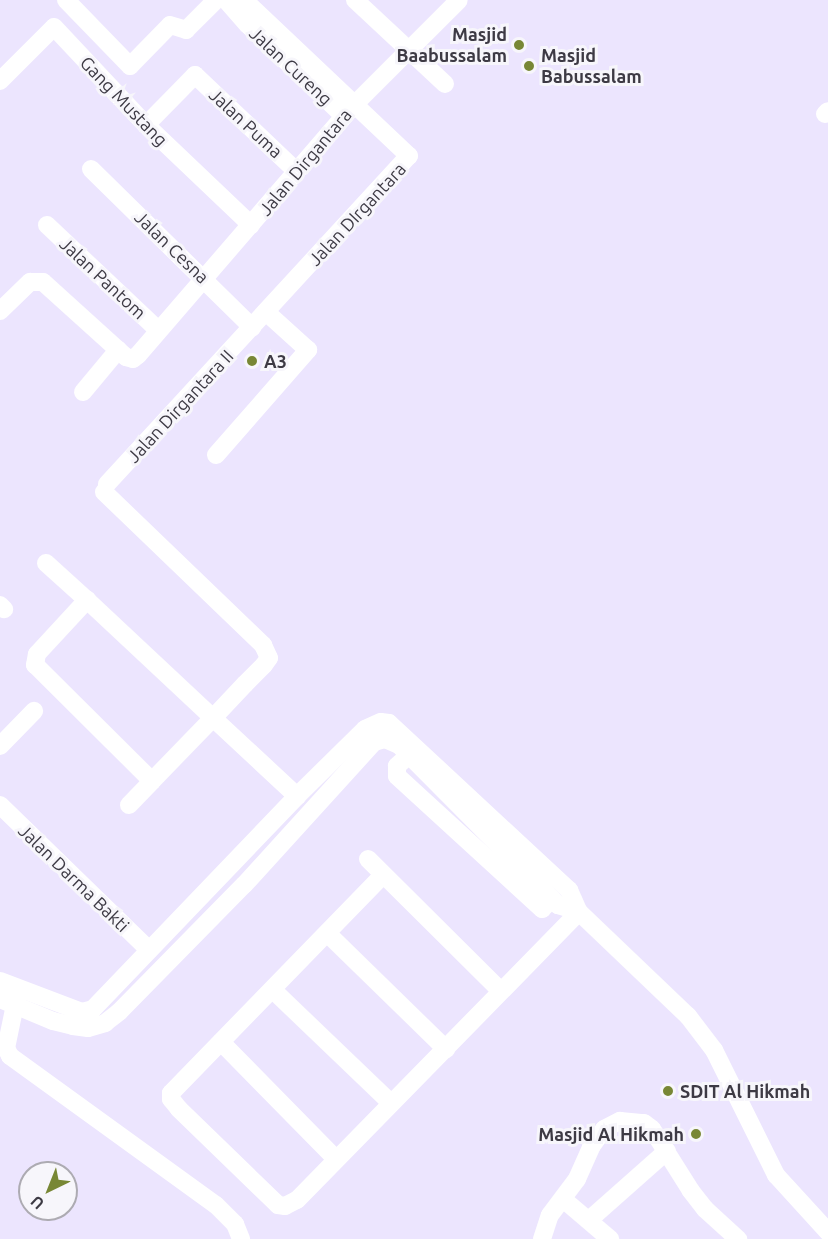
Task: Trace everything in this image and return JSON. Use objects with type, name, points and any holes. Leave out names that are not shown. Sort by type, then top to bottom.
[{"type":"street","points":[[66,0],[130,66],[170,25],[186,30],[216,0]]},
{"type":"street","name":"Jalan Cureng","points":[[226,0],[242,5],[349,110]]},
{"type":"street","points":[[355,0],[445,84]]},
{"type":"street","name":"Jalan Dirgantara","points":[[158,330],[349,110],[454,1]]},
{"type":"street","name":"Gang Mustang","points":[[0,81],[54,27],[146,125],[251,225]]},
{"type":"street","name":"Jalan Puma","points":[[146,125],[195,75],[296,171]]},
{"type":"street","name":"Jalan DIrgantara","points":[[252,327],[410,156],[349,110]]},
{"type":"street","name":"Jalan Cesna","points":[[91,169],[252,327]]},
{"type":"street","name":"Jalan Pantom","points":[[48,225],[158,330]]},
{"type":"street","points":[[0,311],[30,282],[43,282],[126,357],[133,359],[148,346],[158,330]]},
{"type":"street","points":[[216,454],[308,350],[266,312]]},
{"type":"street","name":"Jalan Dirgantara II","points":[[213,718],[264,665],[269,658],[267,652],[106,488],[252,327]]},
{"type":"street","points":[[83,392],[118,350]]},
{"type":"street","points":[[46,563],[297,796]]},
{"type":"street","points":[[87,600],[37,654],[35,665],[152,781]]},
{"type":"street","points":[[0,746],[34,711]]},
{"type":"street","points":[[129,806],[213,718]]},
{"type":"street","points":[[11,997],[82,1011],[93,1009],[297,796],[365,729],[381,722],[389,723],[569,890],[579,912],[688,1016],[714,1050],[776,1175],[828,1232]]},
{"type":"street","points":[[0,981],[11,997],[53,1021],[88,1028],[105,1023],[119,1012],[244,885],[374,742],[391,740],[408,756],[398,766],[397,776],[542,909],[552,899],[558,905],[579,912]]},
{"type":"street","name":"Jalan Darma Bakti","points":[[0,805],[149,950]]},
{"type":"street","points":[[368,859],[501,991]]},
{"type":"street","points":[[227,869],[244,885]]},
{"type":"street","points":[[383,875],[273,990],[172,1089],[171,1099],[180,1109],[271,1202],[278,1205],[291,1204],[579,912]]},
{"type":"street","points":[[328,934],[446,1048]]},
{"type":"street","points":[[273,990],[391,1103]]},
{"type":"street","points":[[11,997],[6,1048],[10,1056],[216,1205],[235,1224],[241,1239]]},
{"type":"street","points":[[221,1042],[336,1159]]},
{"type":"street","points":[[542,1239],[550,1215],[563,1199],[604,1129],[620,1121],[644,1123],[652,1129],[705,1209],[738,1239]]},
{"type":"street","points":[[589,1220],[667,1151]]},
{"type":"street","points":[[563,1199],[609,1239]]},
{"type":"place","name":"Masjid Baabussalam","points":[[519,45]]},
{"type":"place","name":"Masjid Babussalam","points":[[529,66]]},
{"type":"place","name":"A3","points":[[252,361]]},
{"type":"place","name":"SDIT Al Hikmah","points":[[668,1091]]},
{"type":"place","name":"Masjid Al Hikmah","points":[[696,1134]]}]
